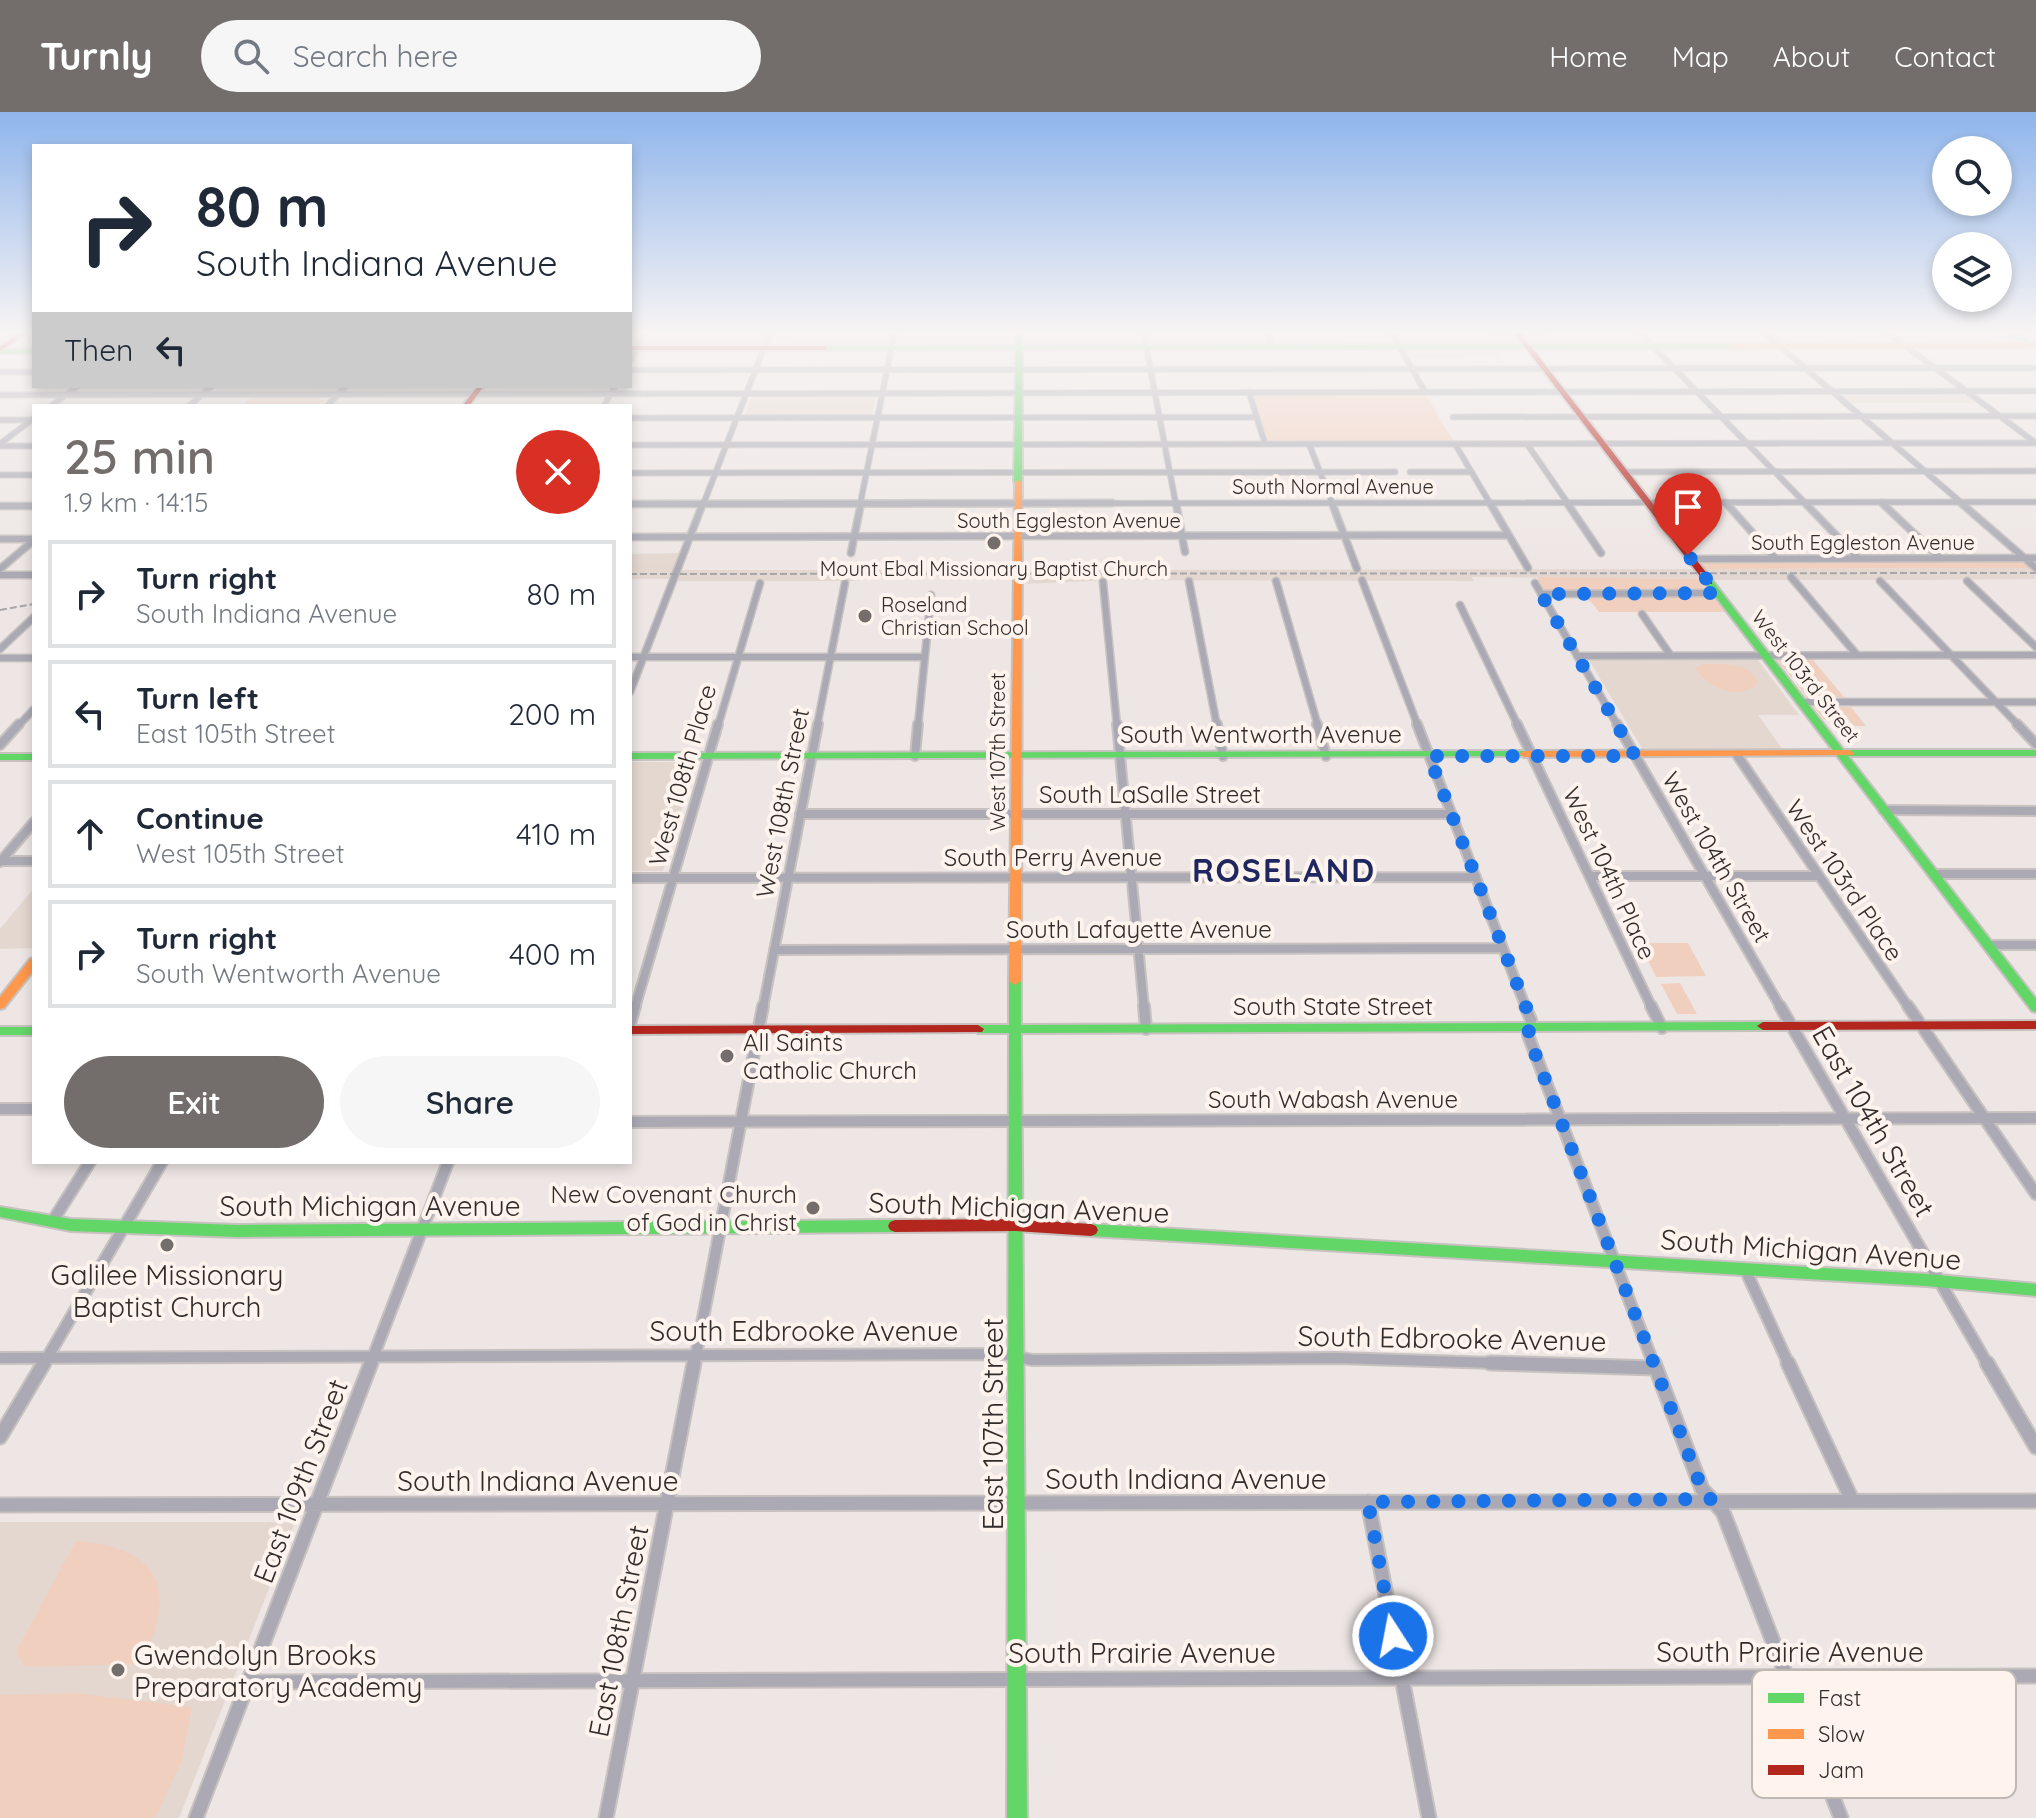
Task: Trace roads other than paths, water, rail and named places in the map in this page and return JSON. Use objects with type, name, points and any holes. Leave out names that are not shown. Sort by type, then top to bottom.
[{"type":"main road","name":"West 107th Street","points":[[1015,1029],[1018,410]]},
{"type":"main road","name":"West 103rd Street","points":[[1575,410],[2036,1008]]},
{"type":"main road","name":"South Wentworth Avenue","points":[[632,756],[2036,753]]},
{"type":"main road","points":[[0,757],[32,757]]},
{"type":"main road","points":[[0,1005],[32,965]]},
{"type":"main road","name":"South State Street","points":[[632,1027],[759,1030],[2036,1025]]},
{"type":"main road","name":"East 107th Street","points":[[1015,1029],[1017,1818]]},
{"type":"main road","points":[[0,1031],[32,1031]]},
{"type":"main road","name":"South Michigan Avenue","points":[[0,1212],[52,1222],[237,1231],[1016,1225],[1614,1260],[2036,1290]]},
{"type":"street","points":[[632,687],[740,410]]},
{"type":"street","points":[[851,553],[880,410]]},
{"type":"street","points":[[1158,410],[1185,552]]},
{"type":"street","points":[[1255,410],[1265,444]]},
{"type":"street","points":[[1713,410],[1858,558]]},
{"type":"street","points":[[1852,410],[2036,568]]},
{"type":"street","points":[[1992,410],[2036,443]]},
{"type":"street","points":[[1453,417],[2036,416]]},
{"type":"street","points":[[632,418],[1257,417]]},
{"type":"street","points":[[0,420],[32,419]]},
{"type":"street","points":[[0,445],[32,420]]},
{"type":"street","points":[[632,445],[2036,443]]},
{"type":"street","points":[[1309,444],[1357,569]]},
{"type":"street","points":[[1455,444],[1528,568]]},
{"type":"street","points":[[1527,444],[1601,553]]},
{"type":"street","points":[[0,445],[32,446]]},
{"type":"street","points":[[1624,472],[2036,471]]},
{"type":"street","points":[[632,473],[1395,472]]},
{"type":"street","points":[[1410,472],[1471,472]]},
{"type":"street","points":[[0,475],[32,475]]},
{"type":"street","name":"South Normal Avenue","points":[[632,504],[2036,502]]},
{"type":"street","points":[[1726,503],[1775,558]]},
{"type":"street","points":[[1882,503],[1940,558]]},
{"type":"street","points":[[0,506],[32,506]]},
{"type":"street","name":"South Eggleston Avenue","points":[[632,537],[1508,535]]},
{"type":"street","points":[[0,539],[32,540]]},
{"type":"street","points":[[0,572],[32,542]]},
{"type":"street","name":"South Eggleston Avenue","points":[[1690,559],[2036,558]]},
{"type":"street","points":[[0,572],[32,575]]},
{"type":"street","points":[[1791,577],[1857,655]]},
{"type":"street","points":[[1362,580],[1531,1020],[1528,1035],[1655,1368],[1702,1489],[1723,1512],[1783,1670]]},
{"type":"street","points":[[1189,581],[1223,756]]},
{"type":"street","points":[[1276,581],[1326,756]]},
{"type":"street","points":[[1880,581],[2036,744]]},
{"type":"street","points":[[1967,581],[2036,647]]},
{"type":"street","points":[[1103,582],[1146,1029]]},
{"type":"street","name":"West 108th Place","points":[[632,1020],[760,583]]},
{"type":"street","name":"West 108th Street","points":[[759,1030],[845,583]]},
{"type":"street","name":"West 104th Street","points":[[1535,583],[1792,1027]]},
{"type":"street","points":[[1541,594],[1717,593]]},
{"type":"street","points":[[915,756],[931,595]]},
{"type":"street","name":"West 104th Place","points":[[1460,605],[1662,1028]]},
{"type":"street","points":[[1642,614],[1671,656]]},
{"type":"street","points":[[0,649],[32,619]]},
{"type":"street","points":[[1577,656],[2036,655]]},
{"type":"street","points":[[632,657],[925,657]]},
{"type":"street","points":[[0,658],[32,658]]},
{"type":"street","points":[[1800,702],[2036,702]]},
{"type":"street","points":[[0,745],[32,711]]},
{"type":"street","name":"West 103rd Place","points":[[1737,755],[2036,1194]]},
{"type":"street","points":[[1883,810],[2036,811]]},
{"type":"street","name":"South LaSalle Street","points":[[800,814],[1452,814]]},
{"type":"street","points":[[0,861],[32,824]]},
{"type":"street","points":[[0,861],[32,861]]},
{"type":"street","points":[[1933,874],[2036,874]]},
{"type":"street","points":[[1590,876],[1819,876]]},
{"type":"street","name":"South Perry Avenue","points":[[632,878],[1476,877]]},
{"type":"street","points":[[1987,945],[2036,945]]},
{"type":"street","name":"South Lafayette Avenue","points":[[774,950],[1503,948]]},
{"type":"street","name":"East 104th Street","points":[[1792,1027],[2036,1447]]},
{"type":"street","name":"East 108th Street","points":[[606,1818],[759,1030]]},
{"type":"street","points":[[0,1109],[32,1109]]},
{"type":"street","name":"South Wabash Avenue","points":[[632,1122],[2036,1118]]},
{"type":"street","points":[[52,1222],[89,1164]]},
{"type":"street","points":[[0,1437],[161,1164]]},
{"type":"street","name":"East 109th Street","points":[[196,1818],[447,1164]]},
{"type":"street","points":[[1745,1269],[1852,1500]]},
{"type":"street","name":"South Edbrooke Avenue","points":[[0,1358],[1003,1354],[1032,1360],[1412,1359],[1655,1368]]},
{"type":"street","name":"South Indiana Avenue","points":[[0,1505],[1711,1499],[2036,1501]]},
{"type":"street","points":[[1368,1502],[1429,1818]]},
{"type":"street","name":"South Prairie Avenue","points":[[2016,1676],[2036,1676]]},
{"type":"street","name":"South Prairie Avenue","points":[[248,1682],[1752,1677]]},
{"type":"street","points":[[1833,1798],[1841,1818]]},
{"type":"railway","points":[[632,574],[2036,573]]},
{"type":"railway","points":[[0,610],[32,604]]},
{"type":"place","name":"Mount Ebal Missionary Baptist Church","points":[[994,543]]},
{"type":"place","name":"Roseland Christian School","points":[[865,616]]},
{"type":"place","name":"All Saints Catholic Church","points":[[727,1056]]},
{"type":"place","name":"New Covenant Church of God in Christ","points":[[813,1208]]},
{"type":"place","name":"Galilee Missionary Baptist Church","points":[[167,1245]]},
{"type":"place","name":"Gwendolyn Brooks Preparatory Academy","points":[[118,1670]]},
{"type":"district","name":"ROSELAND","points":[[1284,870]]}]
